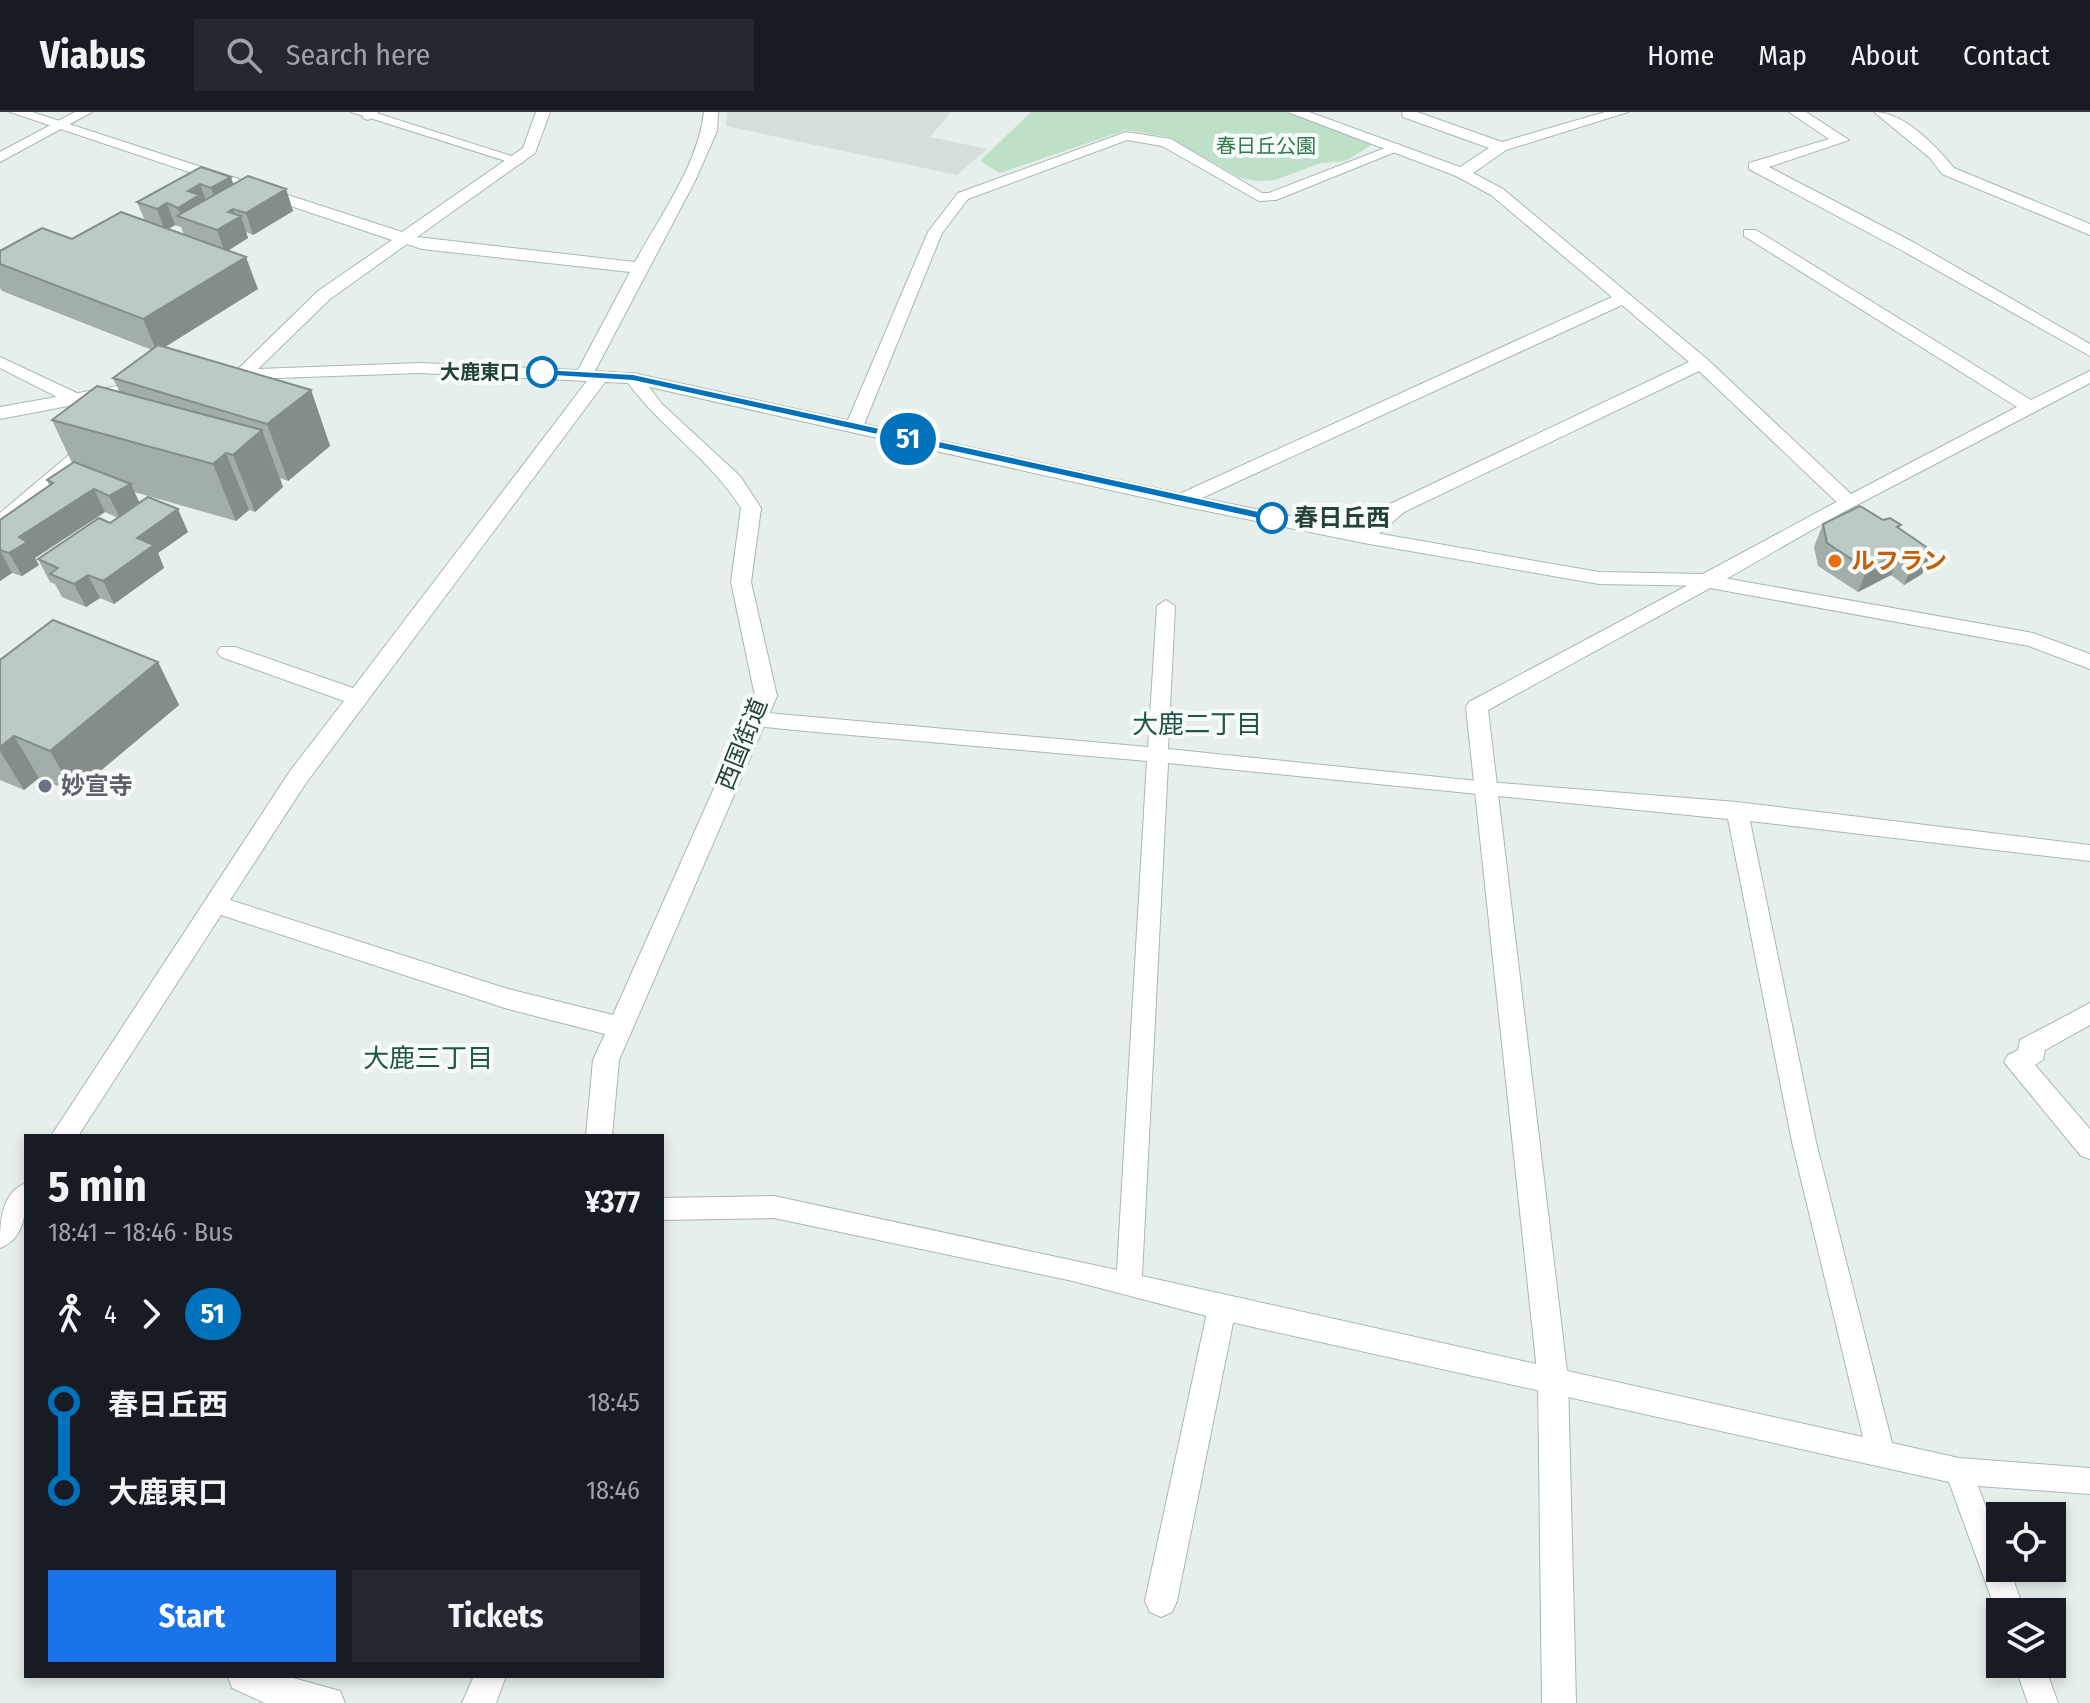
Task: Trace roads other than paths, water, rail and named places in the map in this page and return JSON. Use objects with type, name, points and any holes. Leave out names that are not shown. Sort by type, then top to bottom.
[{"type":"street","points":[[17,112],[422,244],[640,268]]},
{"type":"street","points":[[242,375],[324,295],[530,150],[543,112]]},
{"type":"street","points":[[65,1134],[298,777],[359,698],[592,375],[640,268],[687,181],[709,131],[711,112]]},
{"type":"street","points":[[1295,112],[1462,173],[1497,192],[1701,363],[1849,503]]},
{"type":"street","points":[[1410,112],[1408,114],[1501,147]]},
{"type":"street","points":[[1462,173],[1501,147],[1621,112]]},
{"type":"street","points":[[1796,112],[1841,140],[1755,166],[1907,246],[2090,351]]},
{"type":"street","points":[[1881,112],[1935,155],[1948,171],[2090,230]]},
{"type":"street","points":[[1750,233],[2031,408]]},
{"type":"street","points":[[1182,500],[1623,298]]},
{"type":"street","points":[[1364,537],[1397,508],[1701,363]]},
{"type":"street","points":[[198,378],[420,368],[633,378],[1182,500],[1364,537],[1599,578],[1707,581],[2033,640],[2090,662]]},
{"type":"street","points":[[1559,1703],[1553,1380],[1477,707],[1849,503],[2090,376]]},
{"type":"street","name":"西国街道","points":[[599,1134],[606,1060],[766,696],[741,582],[751,508],[733,480],[656,408],[633,378]]},
{"type":"street","points":[[0,413],[171,382]]},
{"type":"street","points":[[0,523],[105,435],[133,388]]},
{"type":"street","points":[[228,652],[359,698]]},
{"type":"street","points":[[215,904],[508,999],[619,1027]]},
{"type":"street","points":[[2090,1013],[2029,1047],[2034,1053],[2017,1062],[2090,1148]]},
{"type":"street","points":[[0,1236],[24,1198]]},
{"type":"street","points":[[1161,1601],[1222,1308]]},
{"type":"street","points":[[248,1678],[268,1688],[328,1703]]},
{"type":"street","points":[[479,1703],[489,1678]]},
{"type":"lane","points":[[0,158],[85,112]]},
{"type":"lane","points":[[366,113],[517,160]]},
{"type":"lane","points":[[854,427],[935,232],[963,196],[1126,136],[1166,142],[1259,197],[1271,197],[1398,148]]},
{"type":"lane","points":[[0,362],[75,399]]},
{"type":"lane","points":[[1129,1285],[1166,606]]},
{"type":"lane","points":[[755,719],[915,737],[1159,756],[1486,789],[1737,810],[2090,853]]},
{"type":"lane","points":[[1737,810],[1804,1142],[1881,1455]]},
{"type":"lane","points":[[664,1209],[774,1207],[1073,1270],[1222,1308],[1881,1455],[1959,1471],[2090,1481]]},
{"type":"lane","points":[[1959,1471],[2005,1598]]},
{"type":"lane","points":[[2034,1678],[2043,1703]]},
{"type":"place","name":"大鹿東口","points":[[542,372]]},
{"type":"place","name":"春日丘西","points":[[1272,518]]},
{"type":"place","name":"ルフラン","points":[[1835,561]]},
{"type":"place","name":"妙宣寺","points":[[45,786]]},
{"type":"district","name":"大鹿二丁目","points":[[1197,724]]},
{"type":"district","name":"大鹿三丁目","points":[[428,1058]]},
{"type":"park label","name":"春日丘公園","points":[[1266,146]]}]
